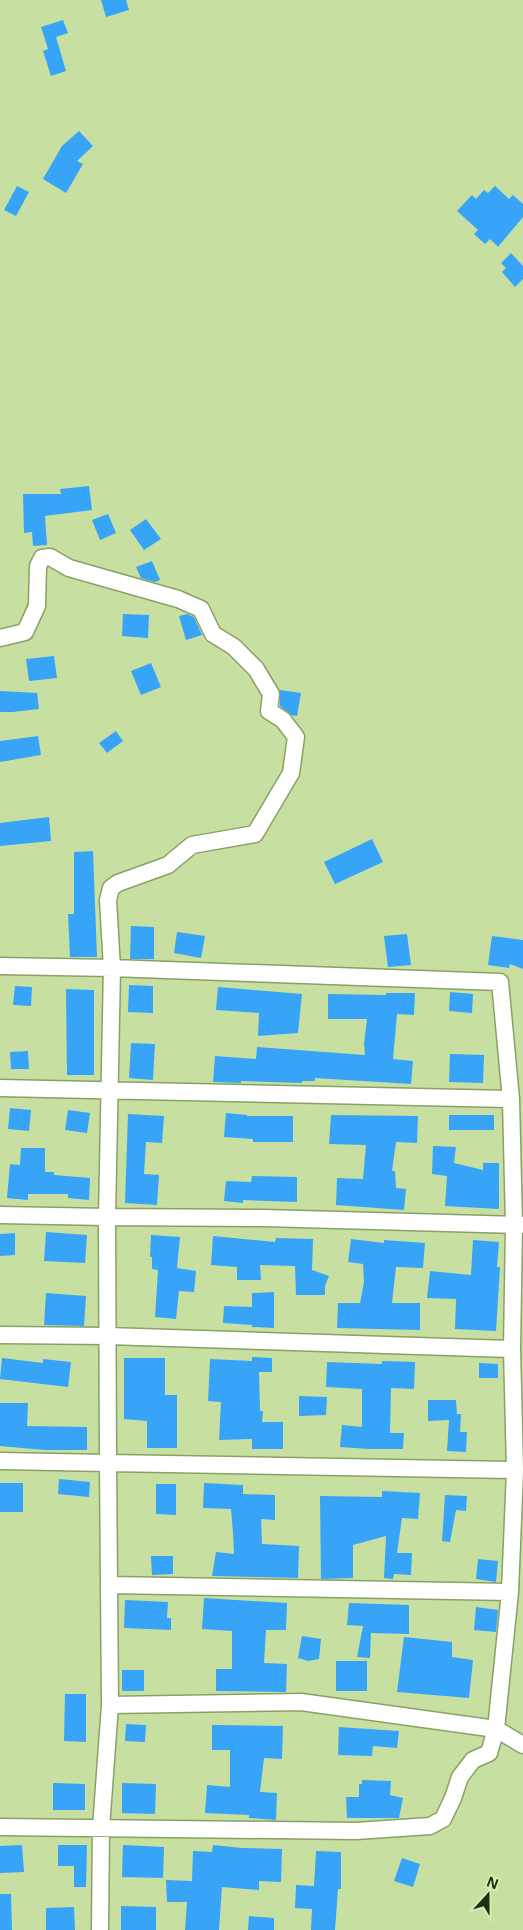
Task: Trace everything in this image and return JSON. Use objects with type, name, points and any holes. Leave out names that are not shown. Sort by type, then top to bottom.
[{"type":"street","points":[[0,638],[25,632],[37,606],[38,566],[42,558],[50,557],[69,568],[178,599],[201,609],[213,634],[234,648],[256,669],[271,694],[269,711],[283,720],[296,737],[291,772],[255,834],[192,845],[168,865],[118,883],[111,888],[108,900],[112,968],[108,1217],[110,1704],[101,1828],[100,1930]]},
{"type":"street","points":[[0,966],[112,968],[500,982],[519,1225],[512,1349],[515,1470],[510,1592],[496,1729],[489,1753],[473,1760],[460,1777],[443,1820],[430,1826],[356,1831],[0,1827]]},
{"type":"street","points":[[0,1088],[510,1099]]},
{"type":"street","points":[[0,1215],[264,1218],[519,1225]]},
{"type":"street","points":[[0,1335],[108,1336],[512,1349]]},
{"type":"street","points":[[0,1462],[515,1470]]},
{"type":"street","points":[[110,1585],[510,1592]]},
{"type":"street","points":[[110,1704],[301,1702],[496,1729],[523,1745]]},
{"type":"building","points":[[101,0],[126,0],[129,10],[106,17]]},
{"type":"building","points":[[63,20],[68,33],[56,37],[66,71],[51,76],[43,51],[48,49],[41,27]]},
{"type":"building","points":[[79,131],[93,146],[77,161],[83,164],[66,193],[43,179],[62,146]]},
{"type":"building","points":[[17,186],[29,192],[16,216],[4,210]]},
{"type":"building","points":[[495,186],[509,199],[513,195],[523,204],[523,217],[498,247],[490,239],[485,244],[474,234],[478,230],[457,211],[472,195],[476,199],[484,190],[488,193]]},
{"type":"building","points":[[511,253],[523,266],[523,279],[515,287],[502,272],[506,268],[501,263]]},
{"type":"building","points":[[89,486],[92,510],[45,516],[47,545],[33,546],[32,532],[24,533],[23,494],[61,494],[60,489]]},
{"type":"building","points":[[108,514],[116,533],[100,540],[92,520]]},
{"type":"building","points":[[146,519],[161,539],[144,550],[130,530]]},
{"type":"building","points":[[152,561],[160,580],[155,582],[141,578],[136,567]]},
{"type":"building","points":[[123,614],[149,615],[148,638],[122,636]]},
{"type":"building","points":[[187,614],[194,617],[202,635],[186,640],[179,616]]},
{"type":"building","points":[[54,656],[57,678],[29,681],[26,659]]},
{"type":"building","points":[[151,663],[161,687],[141,695],[131,671]]},
{"type":"building","points":[[280,690],[301,693],[297,716],[291,715],[280,706]]},
{"type":"building","points":[[0,691],[37,693],[39,709],[0,712]]},
{"type":"building","points":[[116,731],[123,741],[107,753],[99,743]]},
{"type":"building","points":[[38,736],[41,755],[0,762],[0,741]]},
{"type":"building","points":[[49,817],[51,841],[0,846],[0,823]]},
{"type":"building","points":[[372,839],[383,862],[335,884],[324,862]]},
{"type":"building","points":[[93,851],[97,957],[70,957],[68,914],[74,914],[74,852]]},
{"type":"building","points":[[131,926],[154,927],[154,959],[130,959]]},
{"type":"building","points":[[177,932],[205,936],[201,958],[174,953]]},
{"type":"building","points":[[407,934],[411,965],[388,967],[384,936]]},
{"type":"building","points":[[492,936],[523,940],[523,969],[510,964],[509,968],[488,965]]},
{"type":"building","points":[[129,985],[153,986],[153,1013],[128,1012]]},
{"type":"building","points":[[15,986],[32,987],[31,1006],[13,1005]]},
{"type":"building","points":[[218,987],[302,994],[298,1033],[258,1036],[259,1013],[216,1010]]},
{"type":"building","points":[[66,989],[94,990],[94,1075],[67,1075]]},
{"type":"building","points":[[450,992],[473,994],[472,1013],[449,1011]]},
{"type":"building","points":[[386,993],[415,993],[414,1015],[397,1014],[393,1059],[413,1061],[411,1084],[315,1078],[315,1081],[302,1081],[302,1083],[213,1082],[215,1056],[256,1059],[257,1047],[365,1055],[364,1044],[367,1019],[328,1019],[328,994],[386,995]]},
{"type":"building","points":[[131,1043],[155,1044],[153,1080],[129,1078]]},
{"type":"building","points":[[28,1051],[29,1069],[11,1069],[10,1052]]},
{"type":"building","points":[[450,1054],[484,1055],[483,1083],[449,1082]]},
{"type":"building","points":[[10,1108],[31,1110],[29,1131],[8,1129]]},
{"type":"building","points":[[68,1110],[90,1113],[87,1133],[65,1130]]},
{"type":"building","points":[[226,1113],[247,1116],[293,1116],[293,1142],[253,1142],[253,1139],[224,1137]]},
{"type":"building","points":[[128,1114],[164,1116],[162,1143],[146,1142],[144,1174],[159,1175],[157,1205],[125,1203]]},
{"type":"building","points":[[331,1115],[418,1116],[417,1143],[396,1142],[392,1171],[395,1171],[396,1188],[406,1189],[404,1210],[336,1205],[337,1178],[363,1179],[366,1145],[329,1144]]},
{"type":"building","points":[[449,1115],[494,1115],[494,1130],[449,1130]]},
{"type":"building","points":[[433,1146],[456,1147],[454,1163],[483,1170],[483,1163],[499,1163],[499,1209],[445,1206],[447,1176],[432,1174]]},
{"type":"building","points":[[21,1148],[45,1148],[45,1172],[54,1172],[54,1175],[90,1178],[89,1200],[68,1198],[68,1194],[28,1194],[28,1200],[7,1198],[10,1164],[20,1165]]},
{"type":"building","points":[[252,1176],[297,1177],[297,1202],[243,1200],[243,1203],[224,1201],[226,1181],[251,1182]]},
{"type":"building","points":[[46,1232],[87,1235],[85,1263],[44,1261]]},
{"type":"building","points":[[15,1233],[15,1255],[0,1256],[0,1234]]},
{"type":"building","points":[[151,1235],[180,1237],[177,1268],[196,1271],[194,1292],[179,1291],[176,1319],[155,1317],[158,1270],[152,1269],[152,1257],[150,1257]]},
{"type":"building","points":[[213,1236],[275,1242],[276,1238],[313,1239],[312,1270],[329,1276],[325,1286],[325,1295],[296,1295],[295,1266],[260,1265],[261,1280],[237,1280],[237,1267],[211,1265]]},
{"type":"building","points":[[351,1239],[384,1243],[384,1240],[425,1243],[423,1268],[396,1267],[392,1303],[420,1303],[420,1330],[337,1328],[338,1303],[360,1303],[364,1282],[363,1264],[348,1262]]},
{"type":"building","points":[[473,1240],[499,1242],[497,1267],[500,1267],[496,1331],[455,1329],[456,1299],[427,1298],[430,1271],[471,1275]]},
{"type":"building","points":[[274,1292],[274,1328],[223,1323],[224,1306],[252,1307],[252,1293]]},
{"type":"building","points":[[46,1293],[86,1296],[84,1326],[44,1325]]},
{"type":"building","points":[[252,1357],[272,1358],[272,1372],[259,1372],[260,1411],[263,1411],[262,1422],[283,1422],[283,1449],[252,1449],[252,1439],[219,1440],[221,1402],[208,1401],[210,1359],[252,1361]]},
{"type":"building","points":[[2,1358],[43,1363],[43,1359],[71,1362],[68,1387],[0,1379]]},
{"type":"building","points":[[124,1358],[165,1358],[165,1395],[177,1395],[177,1448],[147,1448],[147,1421],[124,1419]]},
{"type":"building","points":[[382,1361],[415,1362],[414,1389],[391,1388],[390,1433],[404,1433],[403,1449],[340,1447],[342,1425],[362,1427],[362,1389],[326,1387],[327,1362],[382,1364]]},
{"type":"building","points":[[479,1363],[498,1364],[498,1378],[479,1378]]},
{"type":"building","points":[[299,1396],[327,1397],[326,1415],[299,1416]]},
{"type":"building","points":[[428,1400],[456,1400],[457,1414],[461,1414],[460,1432],[467,1432],[466,1452],[447,1451],[449,1420],[428,1421]]},
{"type":"building","points":[[0,1403],[28,1403],[27,1426],[87,1427],[87,1450],[45,1450],[0,1446]]},
{"type":"building","points":[[59,1479],[90,1482],[89,1497],[58,1494]]},
{"type":"building","points":[[0,1483],[23,1483],[23,1512],[0,1512]]},
{"type":"building","points":[[204,1483],[243,1485],[243,1494],[275,1495],[275,1520],[261,1519],[262,1544],[299,1546],[298,1578],[212,1576],[216,1552],[234,1554],[233,1532],[231,1509],[203,1508]]},
{"type":"building","points":[[156,1484],[176,1484],[176,1515],[156,1514]]},
{"type":"building","points":[[382,1491],[420,1493],[418,1519],[402,1518],[397,1553],[412,1553],[411,1575],[394,1574],[393,1579],[384,1578],[386,1536],[353,1545],[353,1578],[321,1579],[320,1496],[382,1497]]},
{"type":"building","points":[[445,1495],[467,1496],[466,1511],[456,1510],[450,1542],[442,1541]]},
{"type":"building","points":[[151,1556],[173,1556],[173,1574],[152,1575]]},
{"type":"building","points":[[478,1559],[498,1561],[496,1582],[476,1579]]},
{"type":"building","points":[[204,1598],[287,1603],[286,1630],[266,1630],[264,1663],[287,1664],[286,1692],[216,1691],[216,1669],[232,1669],[232,1631],[202,1629]]},
{"type":"building","points":[[125,1600],[168,1602],[167,1618],[171,1618],[171,1630],[124,1628]]},
{"type":"building","points":[[349,1603],[409,1605],[409,1634],[371,1633],[370,1658],[357,1657],[363,1626],[347,1625]]},
{"type":"building","points":[[476,1607],[498,1610],[496,1632],[474,1630]]},
{"type":"building","points":[[302,1636],[321,1639],[319,1659],[308,1661],[298,1658]]},
{"type":"building","points":[[404,1637],[452,1642],[452,1657],[473,1660],[469,1698],[397,1692]]},
{"type":"building","points":[[336,1661],[367,1661],[367,1691],[336,1691]]},
{"type":"building","points":[[122,1670],[144,1670],[144,1691],[122,1691]]},
{"type":"building","points":[[65,1694],[86,1694],[86,1742],[64,1741]]},
{"type":"building","points":[[126,1724],[146,1725],[145,1742],[125,1741]]},
{"type":"building","points":[[212,1725],[283,1726],[282,1759],[264,1758],[260,1792],[277,1793],[276,1820],[249,1818],[249,1815],[205,1813],[207,1785],[230,1787],[230,1750],[212,1750]]},
{"type":"building","points":[[339,1727],[399,1731],[397,1748],[373,1746],[372,1756],[338,1755]]},
{"type":"building","points":[[362,1780],[391,1781],[390,1795],[403,1798],[399,1818],[347,1818],[346,1797],[359,1797],[359,1784],[362,1784]]},
{"type":"building","points":[[53,1783],[85,1784],[85,1810],[53,1810]]},
{"type":"building","points":[[122,1783],[156,1784],[155,1814],[122,1813]]},
{"type":"building","points":[[22,1845],[24,1872],[0,1873],[0,1846]]},
{"type":"building","points":[[58,1845],[87,1845],[86,1887],[74,1887],[74,1866],[58,1866]]},
{"type":"building","points":[[123,1845],[164,1847],[163,1878],[122,1877]]},
{"type":"building","points":[[213,1845],[282,1849],[281,1882],[259,1881],[259,1890],[222,1887],[219,1930],[185,1930],[187,1902],[167,1902],[166,1880],[192,1881],[193,1851],[212,1852]]},
{"type":"building","points":[[316,1851],[341,1852],[341,1889],[338,1889],[335,1930],[311,1930],[312,1909],[295,1908],[296,1885],[314,1886]]},
{"type":"building","points":[[402,1858],[420,1864],[413,1887],[394,1881]]},
{"type":"building","points":[[0,1894],[11,1894],[12,1930],[0,1930]]},
{"type":"building","points":[[121,1906],[156,1907],[156,1930],[121,1930]]},
{"type":"building","points":[[74,1907],[75,1930],[46,1930],[46,1908]]},
{"type":"building","points":[[249,1916],[274,1918],[274,1930],[248,1930]]}]
